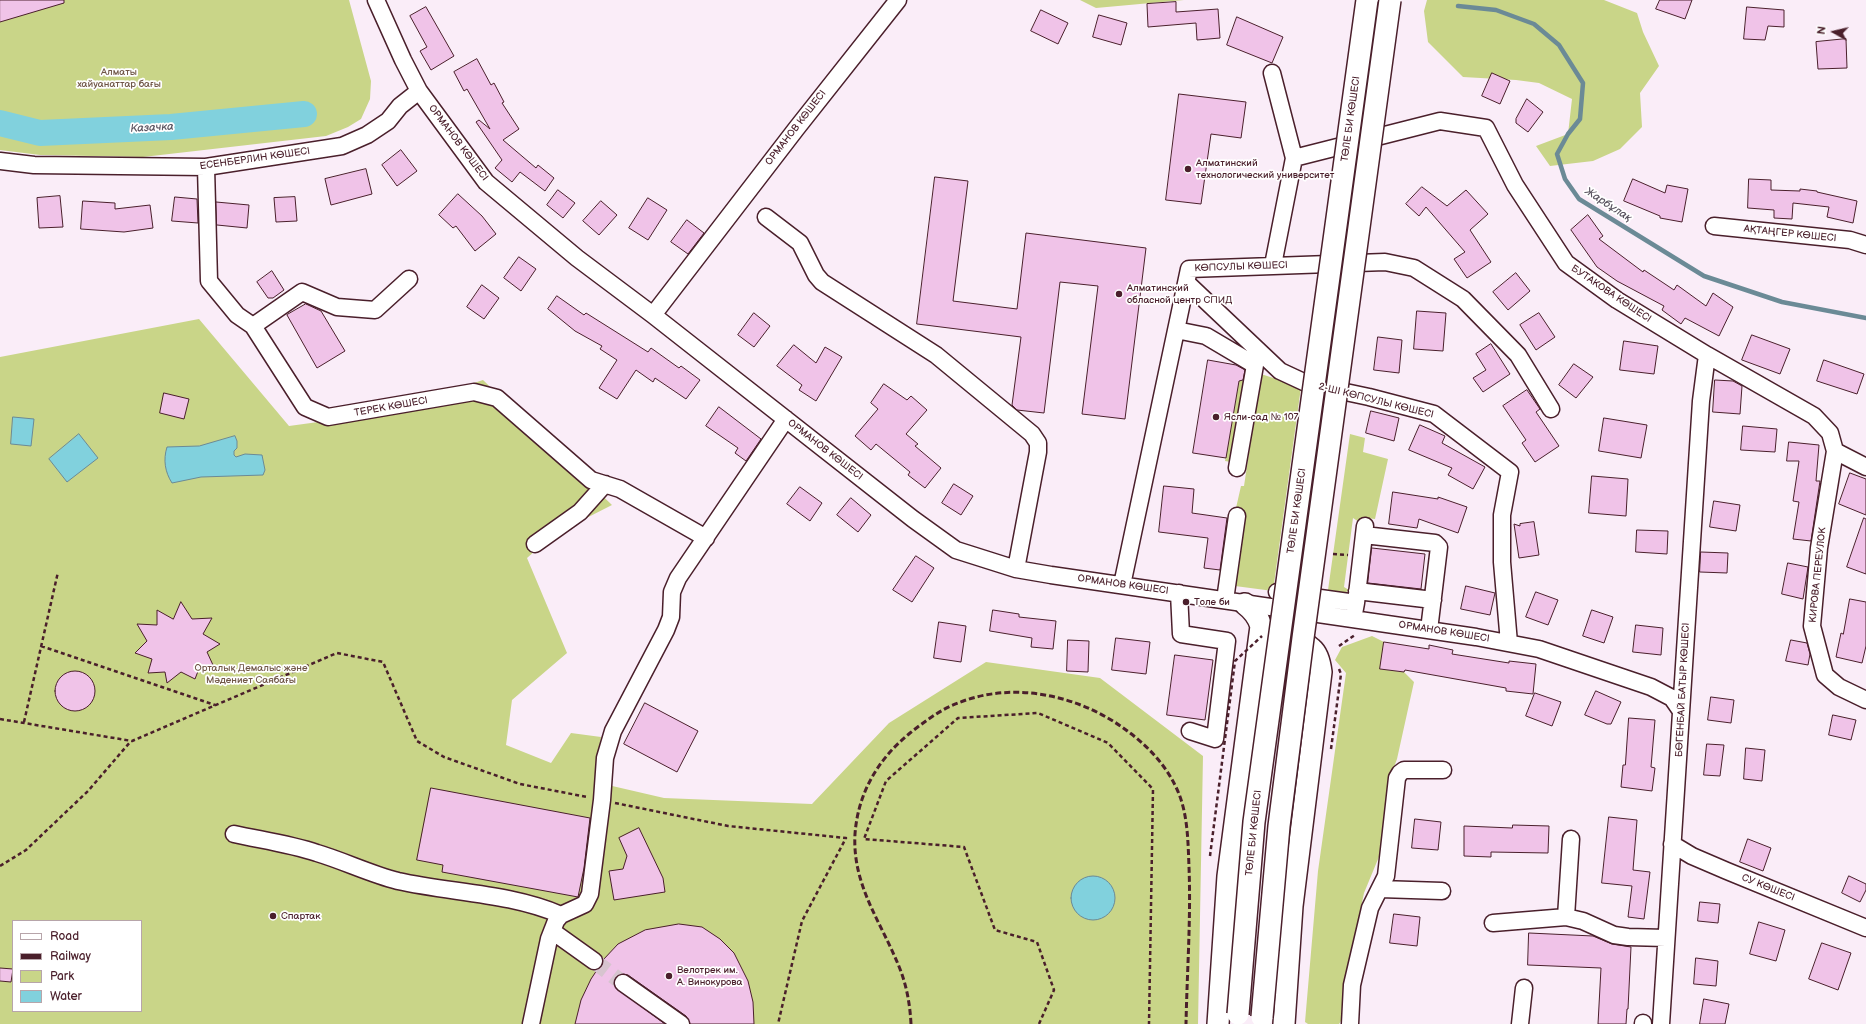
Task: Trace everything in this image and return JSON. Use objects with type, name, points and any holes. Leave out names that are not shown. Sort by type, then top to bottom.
[{"type":"main road","name":"ТӨЛЕ БИ КӨШЕСІ","points":[[1238,1019],[1254,822],[1367,0]]},
{"type":"main road","points":[[1262,1020],[1279,826],[1390,0]]},
{"type":"main road","points":[[1218,1024],[1228,876],[1261,626],[1258,618],[1235,602]]},
{"type":"main road","points":[[1257,654],[1274,641],[1284,639],[1298,641],[1312,649],[1319,660],[1322,672],[1292,906],[1284,1024]]},
{"type":"street","name":"ОРМАНОВ КӨШЕСІ","points":[[376,0],[403,60],[419,91],[486,182],[577,258],[654,315],[913,519],[956,550],[1016,569],[1235,602],[1356,625],[1429,630],[1539,649],[1651,687],[1672,698],[1681,711]]},
{"type":"street","name":"ОРМАНОВ КӨШЕСІ","points":[[654,315],[786,141],[898,0]]},
{"type":"street","points":[[1272,73],[1294,158],[1274,266]]},
{"type":"street","name":"ЕСЕНБЕРЛИН КӨШЕСІ","points":[[0,160],[34,165],[206,167],[342,146],[366,135],[388,121],[400,106],[419,91]]},
{"type":"street","name":"БУТАКОВА КӨШЕСІ","points":[[1294,158],[1440,121],[1486,128],[1515,185],[1566,263],[1618,300],[1707,355],[1814,416],[1830,434],[1835,451]]},
{"type":"street","name":"ТЕРЕК КӨШЕСІ","points":[[206,167],[209,281],[237,315],[253,326],[305,407],[328,417],[474,392],[497,398],[592,480],[620,489],[706,538]]},
{"type":"street","points":[[766,216],[800,243],[816,275],[822,282],[936,355],[1032,434],[1038,443],[1038,452],[1016,569]]},
{"type":"street","name":"АҚТАҢГЕР КӨШЕСІ","points":[[1714,226],[1850,240],[1866,245]]},
{"type":"street","name":"КӨПСУЛЫ КӨШЕСІ","points":[[1122,584],[1189,269],[1385,262],[1414,268],[1463,299],[1518,355],[1551,410]]},
{"type":"street","points":[[253,326],[302,292],[337,307],[375,310],[409,279]]},
{"type":"street","name":"2-ШІ КӨПСУЛЫ КӨШЕСІ","points":[[1186,282],[1280,371],[1308,384],[1370,397],[1434,414],[1510,472],[1502,515],[1502,562],[1510,643]]},
{"type":"street","points":[[1176,330],[1206,336],[1255,365],[1236,468]]},
{"type":"street","name":"БӨГЕНБАЙ БАТЫР КӨШЕСІ","points":[[1661,1024],[1672,844],[1676,812],[1701,401],[1707,355]]},
{"type":"street","points":[[531,1024],[549,938],[556,921],[561,915],[585,904],[590,894],[602,800],[605,758],[613,731],[666,630],[671,617],[672,592],[678,578],[786,419]]},
{"type":"street","points":[[1835,451],[1866,467]]},
{"type":"street","name":"КИРОВА ПЕРЕУЛОК","points":[[1835,451],[1819,548],[1812,626],[1825,675],[1839,687],[1866,700]]},
{"type":"street","points":[[535,544],[580,512],[605,484]]},
{"type":"street","points":[[1235,602],[1237,516]]},
{"type":"street","points":[[1356,625],[1356,597],[1365,531],[1435,543],[1439,547],[1429,630]]},
{"type":"street","points":[[1277,592],[1433,600]]},
{"type":"street","points":[[1179,593],[1181,634],[1227,641],[1215,739],[1190,731]]},
{"type":"street","points":[[1350,1024],[1352,985],[1370,908],[1386,876],[1397,778],[1404,770],[1443,770]]},
{"type":"street","points":[[234,834],[318,853],[382,877],[435,889],[521,901],[561,915]]},
{"type":"street","points":[[1566,917],[1571,839]]},
{"type":"street","name":"СУ КӨШЕСІ","points":[[1672,844],[1692,856],[1866,928]]},
{"type":"street","points":[[1380,889],[1442,891]]},
{"type":"street","points":[[1493,923],[1566,917],[1583,920],[1614,935],[1666,938]]},
{"type":"street","points":[[552,931],[594,961]]},
{"type":"street","points":[[624,983],[681,1024]]},
{"type":"street","points":[[1520,1024],[1524,988]]},
{"type":"path","points":[[1333,554],[1348,556]]},
{"type":"path","points":[[24,722],[58,572]]},
{"type":"path","points":[[1339,646],[1348,638],[1357,635],[1356,625]]},
{"type":"path","points":[[1210,856],[1235,661],[1267,632]]},
{"type":"path","points":[[41,646],[215,705]]},
{"type":"path","points":[[0,866],[26,850],[88,791],[132,741],[337,653],[383,662],[417,741],[444,757],[520,784],[728,826],[846,838],[802,921],[778,1024]]},
{"type":"path","points":[[1039,1024],[1054,990],[1037,942],[995,930],[964,848],[864,839],[886,781],[958,718],[1038,714],[1108,743],[1153,789],[1149,1024]]},
{"type":"path","points":[[0,718],[132,741]]},
{"type":"green space","name":"Алматы хайуанаттар бағы","points":[[0,0],[349,0],[371,81],[370,99],[361,119],[348,127],[326,136],[143,157],[40,155],[0,150]]},
{"type":"green space","points":[[1080,0],[1184,0],[1096,8]]},
{"type":"green space","points":[[1427,0],[1604,0],[1637,13],[1643,32],[1659,66],[1640,93],[1642,127],[1620,149],[1593,161],[1550,166],[1536,146],[1568,134],[1572,99],[1539,83],[1463,77],[1428,42],[1424,11]]},
{"type":"green space","name":"Орталық Демалыс және Мәдениет Саябағы","points":[[199,319],[289,426],[384,413],[483,380],[612,505],[553,535],[527,558],[567,653],[512,700],[506,745],[551,763],[571,733],[601,737],[595,782],[664,798],[812,804],[889,723],[986,662],[1100,678],[1203,756],[1198,1024],[0,1024],[0,357]]},
{"type":"green space","points":[[1261,374],[1301,387],[1273,591],[1235,586],[1245,515],[1236,508],[1241,486],[1244,486]]},
{"type":"green space","points":[[1245,380],[1231,462],[1225,461],[1239,381]]},
{"type":"green space","points":[[1350,434],[1365,438],[1363,452],[1388,459],[1375,519],[1366,518],[1365,526],[1353,518],[1344,587],[1349,590],[1345,593],[1328,590]]},
{"type":"green space","points":[[1372,636],[1384,642],[1380,669],[1404,672],[1414,682],[1394,767],[1383,847],[1364,893],[1343,994],[1341,1021],[1339,1024],[1308,1024],[1305,1022],[1318,871],[1346,673],[1335,660],[1342,647]]},
{"type":"water","points":[[13,417],[34,419],[31,446],[11,444]]},
{"type":"water","points":[[79,434],[98,458],[67,482],[49,459]]},
{"type":"water","points":[[235,436],[237,448],[234,451],[234,455],[236,457],[245,454],[262,455],[265,470],[263,475],[201,477],[172,483],[165,466],[167,447],[199,446]]},
{"type":"water","points":[[1093,876],[1105,880],[1111,886],[1115,898],[1111,910],[1105,916],[1093,920],[1081,916],[1075,910],[1071,898],[1075,886],[1081,880]]},
{"type":"building","points":[[0,0],[64,0],[64,3],[0,22]]},
{"type":"building","points":[[1660,0],[1692,0],[1685,19],[1656,9]]},
{"type":"building","points":[[1176,2],[1176,12],[1218,9],[1220,38],[1197,40],[1196,23],[1148,27],[1147,4]]},
{"type":"building","points":[[426,7],[454,56],[431,70],[420,51],[427,47],[410,16]]},
{"type":"building","points":[[1747,7],[1784,10],[1784,27],[1768,26],[1765,40],[1744,39]]},
{"type":"building","points":[[1041,10],[1068,23],[1058,44],[1031,31]]},
{"type":"building","points":[[1099,15],[1127,23],[1121,45],[1093,37]]},
{"type":"building","points":[[1237,17],[1283,37],[1272,63],[1227,45]]},
{"type":"building","points":[[1846,39],[1847,68],[1818,69],[1816,42]]},
{"type":"building","points":[[477,59],[491,85],[494,83],[504,102],[502,103],[519,129],[503,140],[536,168],[538,165],[554,178],[545,191],[520,172],[512,182],[495,168],[502,160],[476,122],[479,120],[490,129],[467,89],[464,91],[454,72]]},
{"type":"building","points":[[1492,73],[1510,81],[1500,104],[1482,96]]},
{"type":"building","name":"Алматинский технологический университет","points":[[1179,94],[1246,102],[1241,138],[1211,134],[1201,204],[1166,200]]},
{"type":"building","points":[[1527,99],[1543,112],[1528,132],[1516,123],[1516,119]]},
{"type":"building","points":[[401,150],[417,171],[397,186],[382,165]]},
{"type":"building","points":[[366,169],[372,194],[331,205],[325,179]]},
{"type":"building","name":"Алматинский обласной центр СПИД","points":[[935,177],[968,181],[953,301],[1017,309],[1026,233],[1146,248],[1125,419],[1082,414],[1098,286],[1060,282],[1044,413],[1017,410],[1012,405],[1021,337],[917,324]]},
{"type":"building","points":[[1633,179],[1665,193],[1667,185],[1688,189],[1682,222],[1660,218],[1660,216],[1624,201]]},
{"type":"building","points":[[1749,179],[1771,180],[1771,190],[1800,191],[1800,189],[1817,191],[1857,201],[1853,223],[1827,217],[1829,207],[1793,203],[1792,219],[1774,218],[1774,210],[1748,208]]},
{"type":"building","points":[[1422,187],[1447,206],[1466,190],[1488,214],[1470,230],[1491,262],[1467,278],[1454,259],[1465,252],[1426,207],[1419,216],[1406,204]]},
{"type":"building","points":[[558,190],[575,203],[563,218],[547,205]]},
{"type":"building","points":[[458,194],[482,216],[496,234],[475,251],[456,226],[453,228],[439,215]]},
{"type":"building","points":[[60,196],[63,227],[39,228],[37,198]]},
{"type":"building","points":[[175,197],[197,199],[198,223],[172,221]]},
{"type":"building","points":[[295,197],[297,221],[276,222],[274,198]]},
{"type":"building","points":[[648,198],[667,210],[648,240],[629,228]]},
{"type":"building","points":[[83,201],[115,203],[115,209],[150,205],[153,228],[124,232],[81,229]]},
{"type":"building","points":[[601,201],[617,215],[599,235],[583,221]]},
{"type":"building","points":[[216,202],[249,205],[247,228],[217,225]]},
{"type":"building","points":[[1588,215],[1603,236],[1599,239],[1643,272],[1644,270],[1674,290],[1677,285],[1706,306],[1713,293],[1733,307],[1719,336],[1685,318],[1681,324],[1662,310],[1664,306],[1617,281],[1597,267],[1571,230]]},
{"type":"building","points":[[687,220],[704,233],[688,254],[671,242]]},
{"type":"building","points":[[519,257],[536,269],[521,291],[504,278]]},
{"type":"building","points":[[272,271],[284,290],[273,298],[268,298],[257,282]]},
{"type":"building","points":[[1516,273],[1530,291],[1508,310],[1493,292]]},
{"type":"building","points":[[482,285],[499,298],[484,319],[467,307]]},
{"type":"building","points":[[557,296],[584,315],[586,313],[648,352],[651,348],[679,368],[681,366],[700,380],[686,399],[655,378],[653,382],[636,370],[617,399],[599,388],[617,360],[600,349],[602,346],[575,331],[548,309]]},
{"type":"building","points":[[306,304],[321,311],[345,351],[317,368],[287,315]]},
{"type":"building","points":[[1417,311],[1446,313],[1443,351],[1414,349]]},
{"type":"building","points":[[754,313],[770,326],[754,347],[738,335]]},
{"type":"building","points":[[1539,313],[1555,337],[1536,350],[1520,325]]},
{"type":"building","points":[[1752,335],[1790,349],[1780,374],[1742,360]]},
{"type":"building","points":[[1378,337],[1402,340],[1399,373],[1374,370]]},
{"type":"building","points":[[1624,341],[1658,346],[1654,374],[1620,370]]},
{"type":"building","points":[[1491,344],[1510,374],[1483,392],[1473,378],[1486,370],[1476,354]]},
{"type":"building","points":[[794,345],[816,363],[825,347],[842,357],[816,401],[799,390],[802,385],[777,366]]},
{"type":"building","name":"Ясли-сад № 107","points":[[1208,360],[1236,365],[1245,370],[1243,380],[1239,381],[1226,458],[1193,453]]},
{"type":"building","points":[[1824,360],[1864,374],[1857,394],[1817,381]]},
{"type":"building","points":[[1574,364],[1593,377],[1576,398],[1559,385]]},
{"type":"building","points":[[1715,380],[1733,381],[1742,386],[1740,414],[1713,412]]},
{"type":"building","points":[[884,384],[907,400],[911,396],[927,410],[906,434],[918,444],[915,446],[941,468],[925,488],[908,475],[910,472],[876,444],[871,450],[855,436],[878,409],[871,403]]},
{"type":"building","points":[[1527,390],[1540,409],[1536,412],[1559,446],[1535,462],[1522,443],[1526,440],[1503,406]]},
{"type":"building","points":[[164,393],[189,399],[184,419],[160,413]]},
{"type":"building","points":[[719,407],[761,439],[746,461],[735,453],[738,448],[706,426]]},
{"type":"building","points":[[1371,411],[1399,418],[1394,441],[1366,433]]},
{"type":"building","points":[[1604,418],[1647,425],[1641,458],[1599,451]]},
{"type":"building","points":[[1420,425],[1445,436],[1442,443],[1485,467],[1473,489],[1448,475],[1452,468],[1409,450]]},
{"type":"building","points":[[1743,426],[1777,429],[1775,452],[1741,450]]},
{"type":"building","points":[[1789,442],[1819,445],[1816,481],[1820,481],[1811,541],[1793,539],[1799,502],[1793,501],[1799,461],[1787,461]]},
{"type":"building","points":[[1850,473],[1866,479],[1866,515],[1839,504]]},
{"type":"building","points":[[1592,476],[1628,479],[1626,516],[1589,513]]},
{"type":"building","points":[[954,484],[973,496],[961,515],[942,503]]},
{"type":"building","points":[[1164,486],[1194,489],[1192,513],[1227,518],[1220,570],[1204,568],[1208,538],[1159,532]]},
{"type":"building","points":[[800,487],[822,503],[810,521],[787,504]]},
{"type":"building","points":[[1393,492],[1438,499],[1438,497],[1467,507],[1458,533],[1419,519],[1417,528],[1389,524]]},
{"type":"building","points":[[851,498],[871,515],[858,532],[837,515]]},
{"type":"building","points":[[1714,501],[1740,505],[1736,531],[1710,527]]},
{"type":"building","points":[[1864,518],[1866,519],[1866,574],[1847,567]]},
{"type":"building","points":[[1534,522],[1539,555],[1519,558],[1514,524],[1520,526],[1520,524]]},
{"type":"building","points":[[1637,530],[1668,531],[1667,554],[1636,552]]},
{"type":"building","points":[[1372,548],[1425,554],[1421,589],[1368,583]]},
{"type":"building","points":[[1701,552],[1728,553],[1727,573],[1700,572]]},
{"type":"building","points":[[916,556],[934,568],[912,602],[893,590]]},
{"type":"building","points":[[1788,563],[1808,567],[1803,599],[1782,594]]},
{"type":"building","points":[[1466,586],[1495,593],[1490,615],[1461,609]]},
{"type":"building","points":[[1536,592],[1558,600],[1548,625],[1526,617]]},
{"type":"building","points":[[1850,599],[1866,602],[1866,646],[1862,663],[1836,657],[1841,633],[1843,634]]},
{"type":"building","points":[[181,602],[192,619],[212,618],[203,634],[220,644],[207,652],[213,665],[200,666],[195,679],[181,672],[167,683],[165,672],[148,673],[152,659],[135,653],[147,641],[137,624],[157,625],[157,610],[173,619]]},
{"type":"building","points":[[993,610],[1019,614],[1019,617],[1056,621],[1053,649],[1031,647],[1032,638],[990,631]]},
{"type":"building","points":[[1592,610],[1613,617],[1604,643],[1583,636]]},
{"type":"building","points":[[939,622],[966,626],[961,662],[934,658]]},
{"type":"building","points":[[1636,625],[1663,628],[1661,655],[1633,652]]},
{"type":"building","points":[[1116,638],[1150,642],[1146,674],[1112,670]]},
{"type":"building","points":[[1068,640],[1089,641],[1088,672],[1067,671]]},
{"type":"building","points":[[1791,640],[1807,643],[1810,654],[1808,665],[1786,661]]},
{"type":"building","points":[[1384,642],[1429,649],[1429,645],[1453,650],[1452,654],[1509,663],[1509,661],[1536,664],[1533,694],[1506,691],[1506,688],[1405,670],[1404,672],[1380,669]]},
{"type":"building","points":[[1175,655],[1213,660],[1205,720],[1167,715]]},
{"type":"building","points":[[75,671],[86,674],[92,680],[95,691],[92,702],[86,708],[75,711],[64,708],[58,702],[55,691],[58,680],[64,674]]},
{"type":"building","points":[[1596,691],[1621,702],[1611,724],[1607,724],[1585,715]]},
{"type":"building","points":[[1535,693],[1561,702],[1552,726],[1526,716]]},
{"type":"building","points":[[1711,697],[1734,700],[1731,723],[1708,720]]},
{"type":"building","points":[[645,703],[698,731],[677,772],[624,744]]},
{"type":"building","points":[[1833,715],[1856,720],[1851,740],[1829,735]]},
{"type":"building","points":[[1629,718],[1655,720],[1651,767],[1655,768],[1652,791],[1621,787],[1623,765],[1625,765]]},
{"type":"building","points":[[1707,744],[1724,745],[1720,776],[1704,775]]},
{"type":"building","points":[[1746,748],[1765,750],[1762,781],[1744,779]]},
{"type":"building","points":[[431,788],[590,818],[584,868],[578,897],[442,872],[443,865],[417,860]]},
{"type":"building","points":[[1609,817],[1637,820],[1633,870],[1650,872],[1644,919],[1628,917],[1632,886],[1602,883]]},
{"type":"building","points":[[1415,819],[1441,822],[1438,850],[1412,848]]},
{"type":"building","points":[[1513,825],[1549,826],[1548,853],[1491,852],[1491,857],[1464,856],[1464,826],[1512,828]]},
{"type":"building","points":[[639,828],[663,878],[665,892],[614,900],[609,871],[623,869],[627,856],[619,838]]},
{"type":"building","points":[[1748,839],[1771,848],[1763,871],[1740,862]]},
{"type":"building","points":[[1849,876],[1866,884],[1866,890],[1860,902],[1842,893]]},
{"type":"building","points":[[1700,902],[1720,904],[1718,923],[1698,921]]},
{"type":"building","points":[[1394,914],[1420,917],[1417,946],[1390,943]]},
{"type":"building","points":[[1759,922],[1785,930],[1776,961],[1750,954]]},
{"type":"building","name":"Велотрек им. А. Винокурова","points":[[679,924],[702,927],[720,939],[734,953],[748,981],[753,1002],[754,1024],[690,1024],[686,1016],[628,975],[623,974],[615,978],[615,987],[665,1024],[575,1024],[581,1000],[591,979],[597,970],[602,966],[603,960],[618,944],[645,930]]},
{"type":"building","points":[[1529,933],[1593,936],[1612,944],[1631,947],[1626,1024],[1598,1024],[1601,968],[1528,965]]},
{"type":"building","points":[[1822,943],[1851,953],[1838,990],[1809,979]]},
{"type":"building","points":[[1696,958],[1718,961],[1716,986],[1694,984]]},
{"type":"building","points":[[0,968],[12,969],[11,982],[0,981]]},
{"type":"building","points":[[1704,999],[1729,1004],[1725,1024],[1700,1024]]},
{"type":"waterway","name":"Жарбұлақ","points":[[1458,6],[1496,10],[1534,24],[1559,45],[1583,83],[1580,119],[1568,134],[1557,154],[1565,179],[1579,199],[1704,276],[1782,302],[1866,318]]},
{"type":"waterway","name":"Казачка","points":[[0,123],[40,133],[171,127],[304,114]]},
{"type":"tunnel","points":[[594,961],[623,983]]},
{"type":"railway","points":[[911,1024],[905,983],[893,952],[870,904],[858,871],[855,853],[855,834],[860,805],[865,791],[879,766],[888,754],[910,733],[933,716],[958,703],[980,696],[1002,693],[1025,693],[1048,696],[1070,701],[1091,709],[1111,720],[1138,739],[1159,760],[1170,776],[1182,803],[1187,830],[1190,906],[1186,1024]]},
{"type":"place","name":"Алматинский технологический университет","points":[[1188,169]]},
{"type":"place","name":"Алматинский обласной центр СПИД","points":[[1119,294]]},
{"type":"place","name":"Ясли-сад № 107","points":[[1216,417]]},
{"type":"place","name":"Толе би","points":[[1186,602]]},
{"type":"place","name":"Спартак","points":[[273,916]]},
{"type":"place","name":"Велотрек им. А. Винокурова","points":[[669,976]]}]
